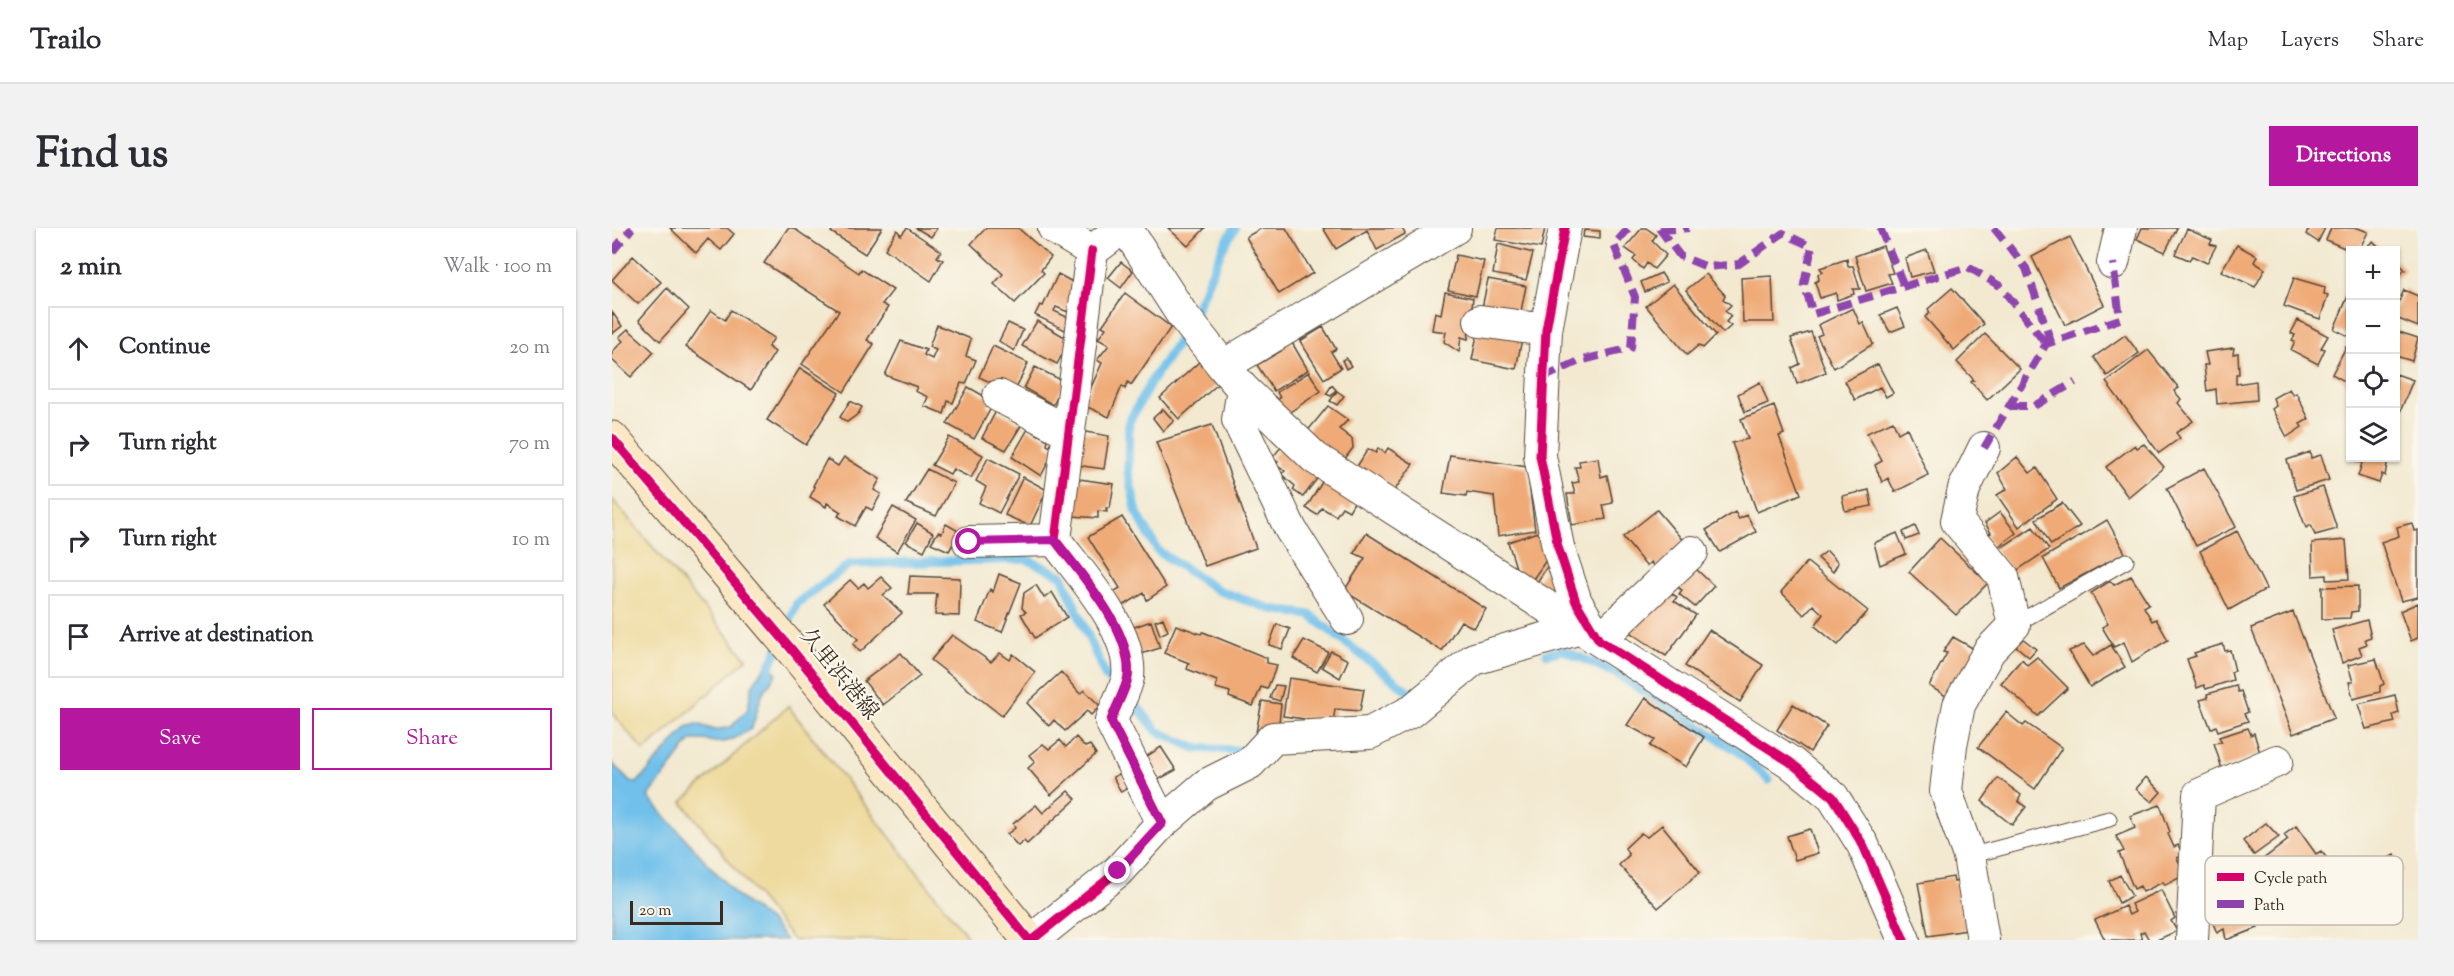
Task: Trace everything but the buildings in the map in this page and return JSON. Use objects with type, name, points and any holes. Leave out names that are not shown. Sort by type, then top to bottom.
[{"type":"main road","name":"久里浜港線","points":[[612,438],[770,622],[1030,940]]},
{"type":"street","points":[[1054,228],[1092,251]]},
{"type":"street","points":[[1162,823],[1111,721],[1122,690],[1125,646],[1098,597],[1055,540],[1092,251],[1124,228],[1190,323],[1233,377],[1315,458],[1790,762],[1833,797],[1863,844],[1904,940]]},
{"type":"street","points":[[1233,377],[1455,228]]},
{"type":"street","points":[[1565,228],[1546,330],[1540,456],[1562,558],[1576,602],[1590,634]]},
{"type":"street","points":[[2113,263],[2121,228]]},
{"type":"street","points":[[1480,321],[1546,330]]},
{"type":"street","points":[[1233,377],[1238,420],[1291,530],[1347,619]]},
{"type":"street","points":[[999,396],[1069,432]]},
{"type":"street","points":[[1983,940],[1970,856],[1946,791],[1959,705],[1989,651],[2014,625],[2003,577],[1957,521],[1964,489],[1984,448]]},
{"type":"street","points":[[969,542],[1055,540]]},
{"type":"street","points":[[1030,940],[1118,871],[1162,823],[1206,785],[1250,764],[1274,738],[1370,733],[1418,706],[1474,659],[1590,634],[1692,552]]},
{"type":"street","points":[[2192,940],[2199,795],[2277,761]]},
{"type":"lane","points":[[2014,625],[2126,561]]},
{"type":"lane","points":[[1970,856],[2109,819]]},
{"type":"sand","points":[[612,499],[747,659],[644,751],[612,713]]},
{"type":"sand","points":[[788,706],[970,940],[793,940],[682,802]]},
{"type":"water","points":[[767,664],[777,673],[762,694],[752,728],[725,742],[691,740],[648,797],[736,895],[772,923],[786,940],[612,940],[612,763],[630,782],[637,783],[687,727],[697,724],[715,730],[731,727],[748,709],[752,686]]},
{"type":"waterway","points":[[1192,318],[1223,247],[1235,228]]},
{"type":"waterway","points":[[1186,330],[1152,380],[1129,422],[1128,472],[1137,513],[1158,551],[1217,590],[1271,609],[1310,615],[1408,691],[1413,701]]},
{"type":"waterway","points":[[785,631],[797,603],[850,564],[1026,559],[1062,576],[1106,677],[1128,695],[1157,731],[1195,748],[1252,751]]},
{"type":"waterway","points":[[765,677],[779,646]]},
{"type":"waterway","points":[[1547,654],[1563,650],[1617,674],[1738,751],[1769,780]]},
{"type":"marked path","points":[[612,252],[632,228]]},
{"type":"marked path","points":[[1543,378],[1579,361],[1631,348],[1635,297],[1614,245],[1629,228]]},
{"type":"marked path","points":[[1659,228],[1680,256],[1707,267],[1739,264],[1783,233],[1812,247],[1804,284],[1813,314],[1968,267],[2000,286],[2046,344]]},
{"type":"marked path","points":[[1660,230],[1689,228]]},
{"type":"marked path","points":[[1880,228],[1904,286]]},
{"type":"marked path","points":[[1994,228],[2026,268],[2051,342]]},
{"type":"marked path","points":[[1984,448],[2046,344],[2120,319],[2113,263]]},
{"type":"marked path","points":[[2011,406],[2034,406],[2075,382]]},
{"type":"cycle path","points":[[1565,228],[1546,330],[1540,456],[1558,547],[1576,602],[1599,640],[1790,762],[1833,797],[1863,845],[1904,940]]},
{"type":"cycle path","points":[[1032,940],[1118,871],[1162,823],[1111,721],[1128,677],[1127,659],[1122,641],[1103,604],[1055,540],[1092,251]]},
{"type":"cycle path","points":[[612,438],[793,651],[1029,940]]},
{"type":"route","points":[[969,542],[1055,540],[1098,597],[1125,646],[1128,678],[1111,721],[1162,823],[1118,871]]}]
